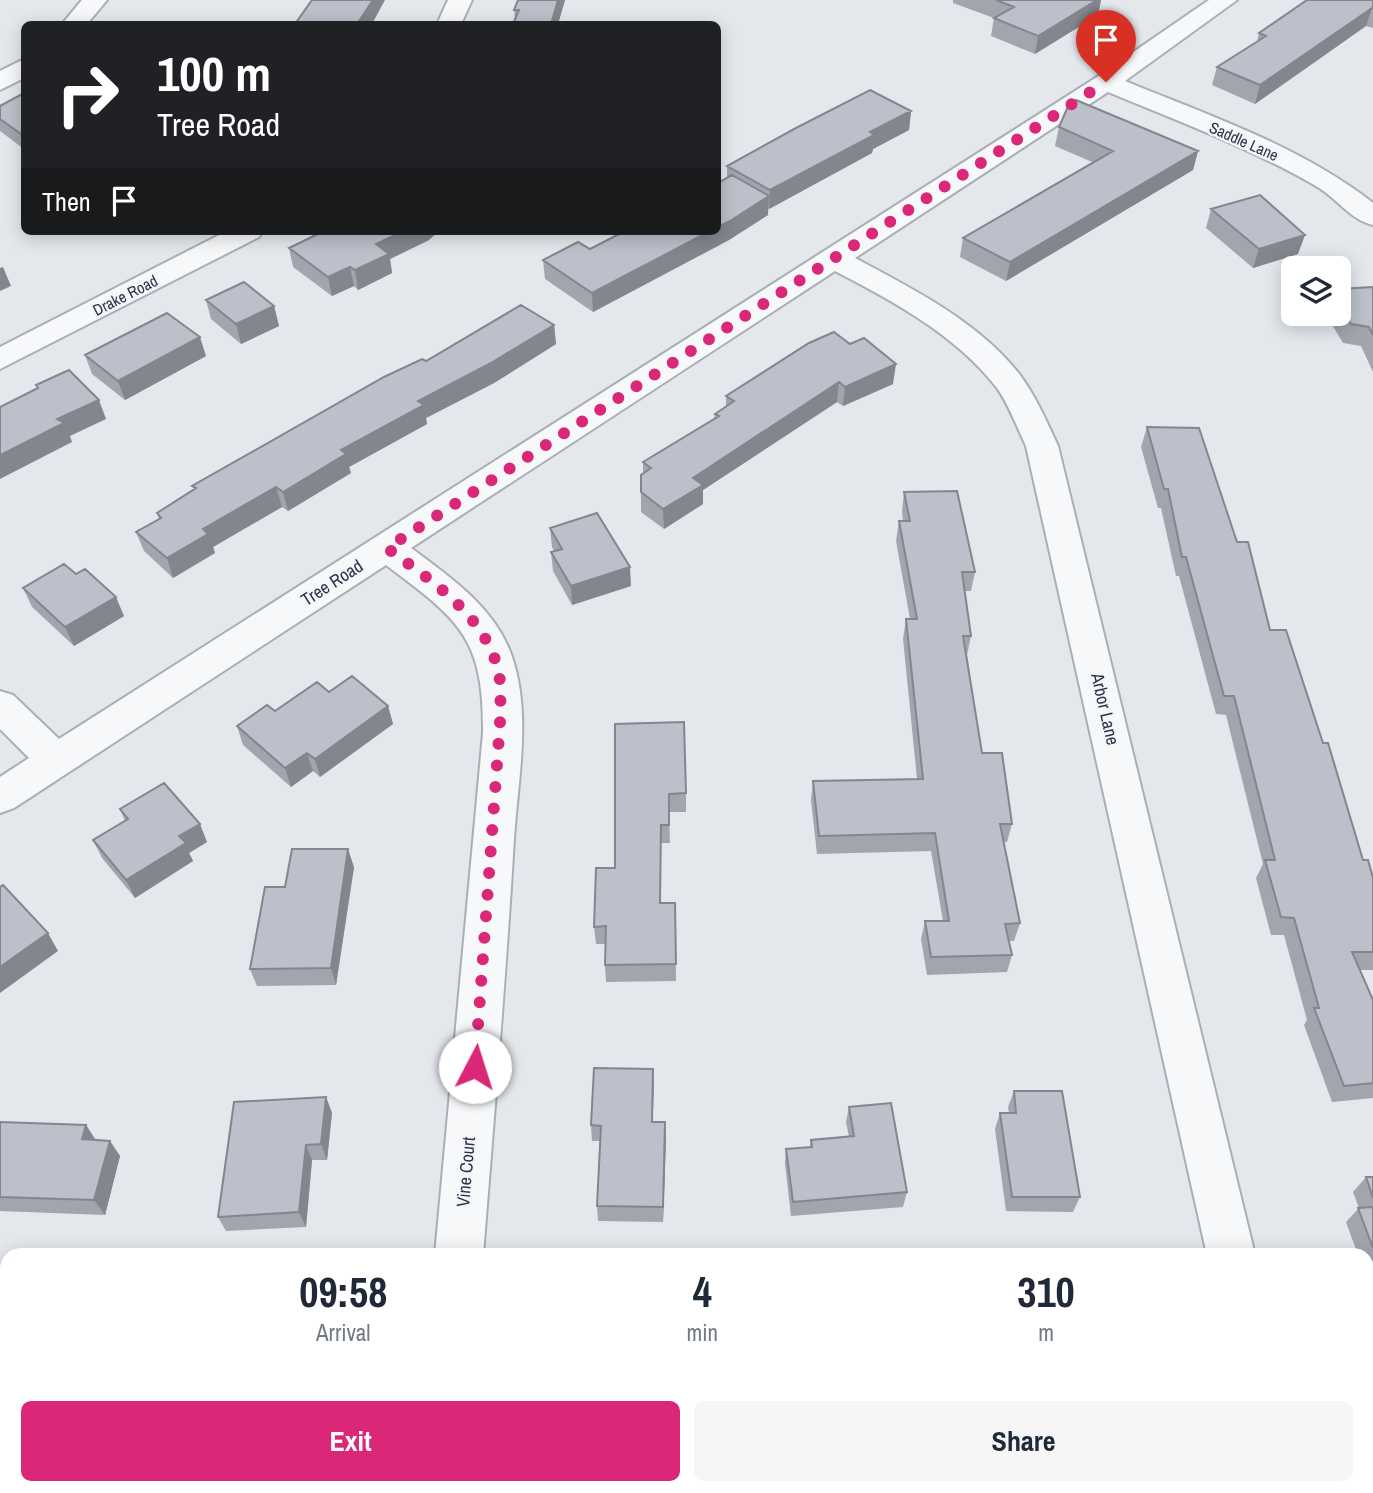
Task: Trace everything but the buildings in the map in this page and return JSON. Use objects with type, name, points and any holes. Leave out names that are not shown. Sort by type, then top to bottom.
[{"type":"street","points":[[77,21],[95,0]]},
{"type":"street","points":[[450,21],[460,0]]},
{"type":"street","name":"Tree Road","points":[[0,797],[1106,82],[1205,4]]},
{"type":"street","points":[[0,82],[21,69]]},
{"type":"street","name":"Saddle Lane","points":[[1106,82],[1254,144],[1328,181],[1373,217]]},
{"type":"street","name":"Drake Road","points":[[0,359],[241,235]]},
{"type":"street","name":"Arbor Lane","points":[[833,258],[893,290],[957,332],[1007,380],[1028,413],[1042,446],[1229,1248]]},
{"type":"street","name":"Vine Court","points":[[387,548],[441,588],[468,614],[485,637],[498,671],[500,723],[489,905],[459,1248]]},
{"type":"street","points":[[0,705],[55,761]]},
{"type":"route","points":[[475,1067],[489,905],[500,723],[498,671],[485,637],[468,614],[441,588],[387,548],[1106,82]]}]
